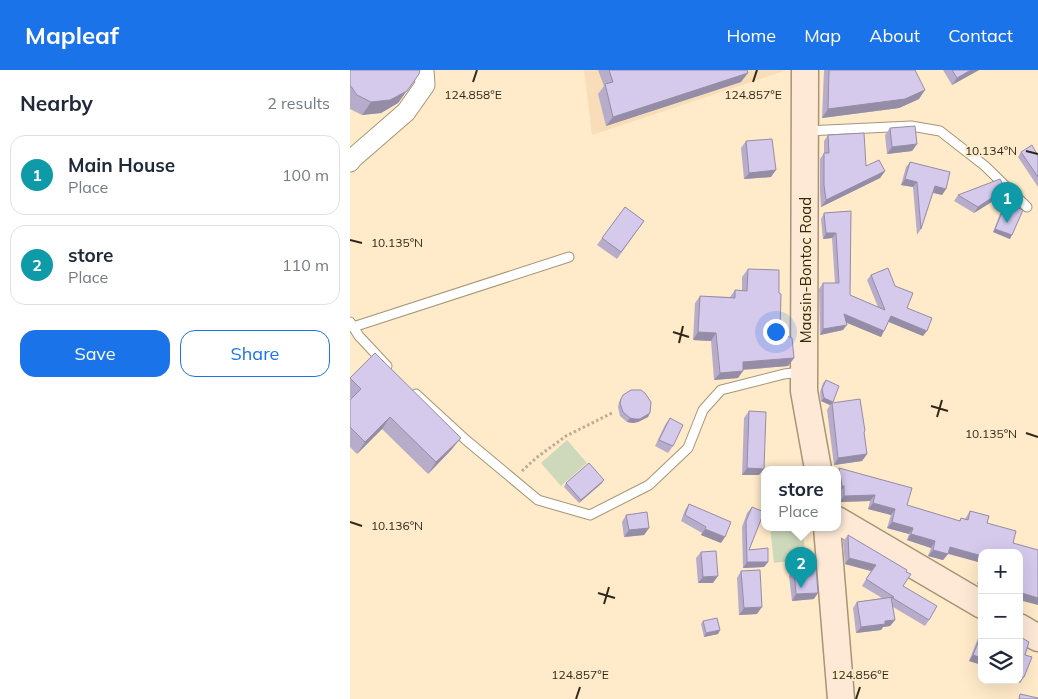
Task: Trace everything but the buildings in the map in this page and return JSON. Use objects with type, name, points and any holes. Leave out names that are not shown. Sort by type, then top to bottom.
[{"type":"main road","name":"Maasin-Bontoc Road","points":[[806,70],[804,391],[817,466]]},
{"type":"main road","points":[[841,522],[978,603]]},
{"type":"main road","points":[[827,531],[841,699]]},
{"type":"main road","points":[[1023,629],[1038,638]]},
{"type":"street","points":[[350,162],[406,112],[425,85],[424,70]]},
{"type":"lane","points":[[805,131],[911,126],[940,131],[985,166],[1027,207]]},
{"type":"lane","points":[[396,374],[359,336],[351,324],[569,257]]},
{"type":"lane","points":[[409,388],[466,440],[538,500],[590,515],[649,485],[688,448],[703,410],[721,390],[784,374],[804,372]]},
{"type":"path","points":[[513,479],[536,458],[566,436],[614,412]]},
{"type":"shaded area","points":[[584,70],[787,70],[592,135]]},
{"type":"green space","points":[[567,440],[587,463],[561,486],[541,463]]},
{"type":"green space","points":[[770,531],[802,531],[806,559],[774,563]]},
{"type":"place","name":"Main House","points":[[1007,223]]},
{"type":"place","name":"store","points":[[801,588]]}]
